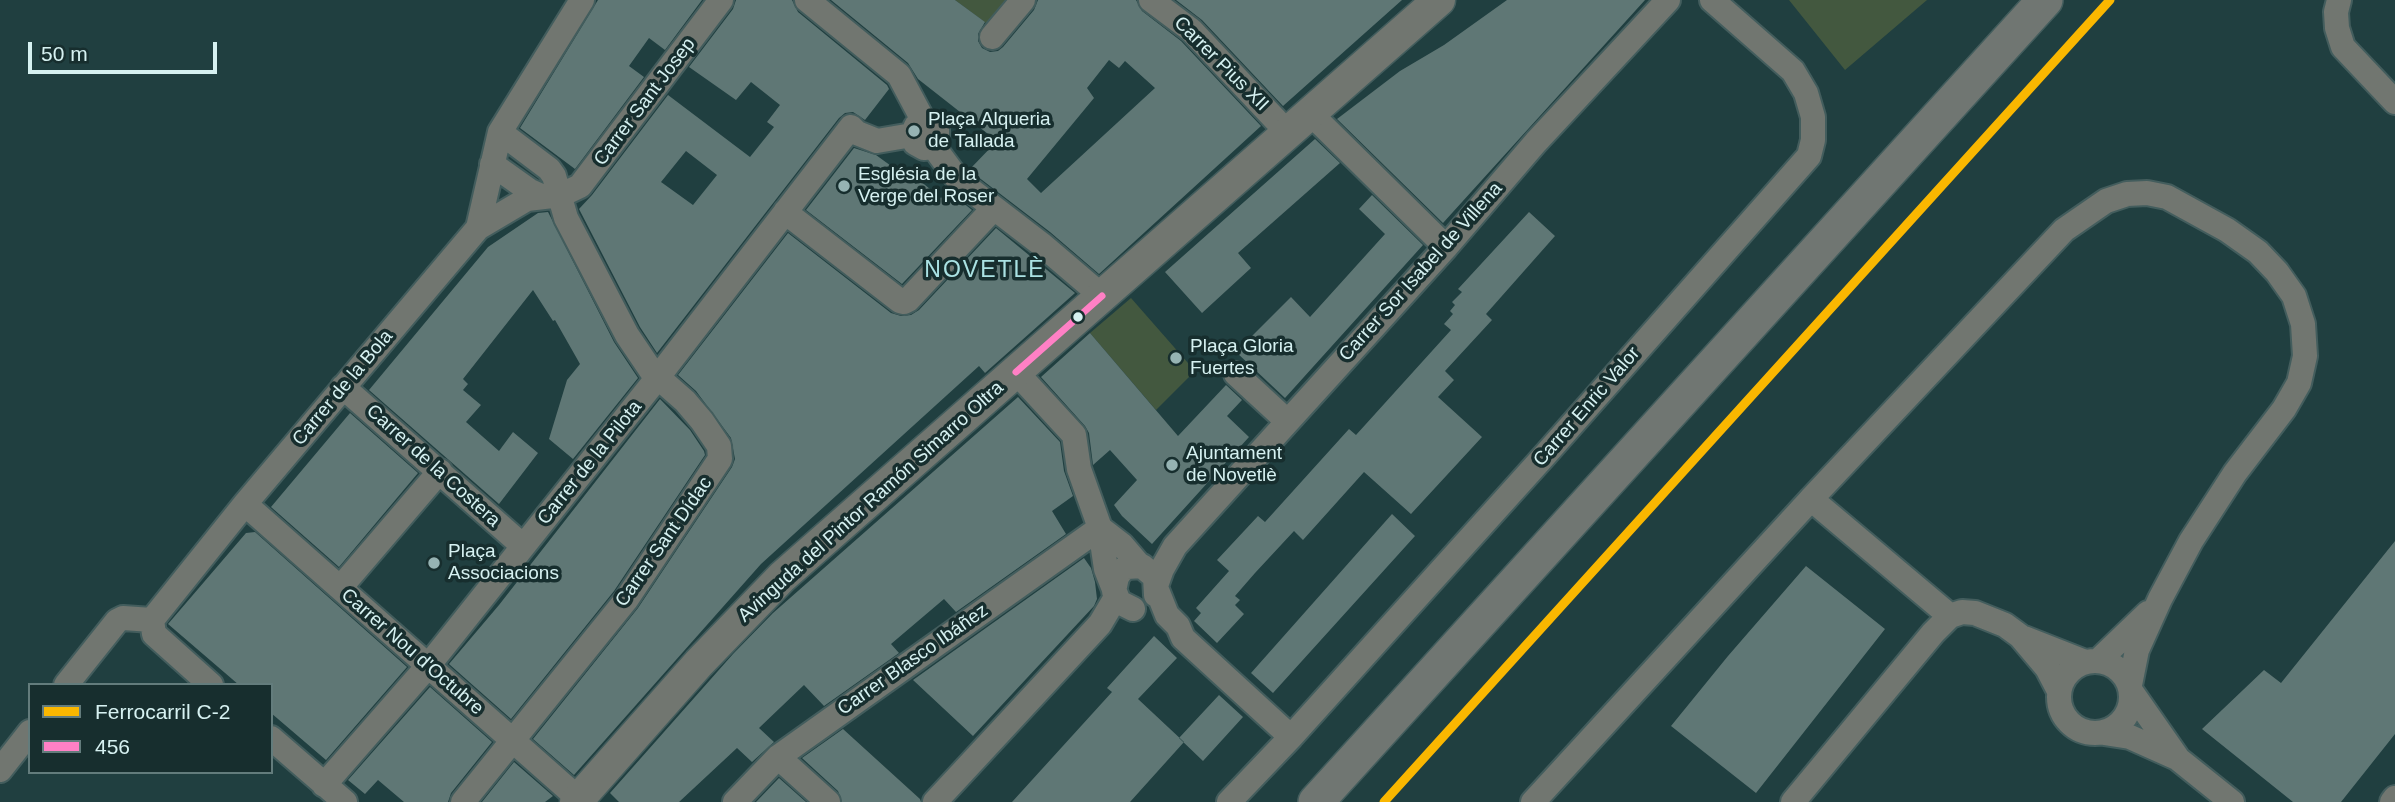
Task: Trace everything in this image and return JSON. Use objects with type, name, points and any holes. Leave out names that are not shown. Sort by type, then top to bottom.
[{"type":"main road","points":[[1316,802],[2045,0]]},
{"type":"street","points":[[478,228],[500,132],[582,0]]},
{"type":"street","name":"Carrer Sant Josep","points":[[551,196],[580,186],[588,177],[721,0]]},
{"type":"street","points":[[807,0],[899,75],[923,134],[959,181],[1077,272],[1102,296]]},
{"type":"street","points":[[992,37],[1023,0]]},
{"type":"street","name":"Carrer Pius XII","points":[[1150,0],[1191,30],[1446,247]]},
{"type":"street","name":"Avinguda del Pintor Ramón Simarro Oltra","points":[[578,801],[699,663],[762,596],[1102,296],[1141,276],[1299,123],[1439,0]]},
{"type":"street","name":"Carrer Sor Isabel de Villena","points":[[1149,576],[1162,569],[1175,546],[1446,247],[1536,142],[1668,0]]},
{"type":"street","name":"Carrer Enric Valor","points":[[1229,802],[1292,737],[1809,156],[1813,140],[1813,117],[1806,93],[1793,71],[1712,0]]},
{"type":"street","points":[[2339,0],[2336,12],[2337,28],[2343,47],[2395,102]]},
{"type":"street","name":"Carrer de la Pilota","points":[[324,785],[428,666],[658,377],[851,127],[857,133],[877,141],[923,134]]},
{"type":"street","name":"Carrer Sant Dídac","points":[[463,802],[626,600],[720,459],[719,446],[702,421],[648,366],[627,335],[566,218],[551,196],[549,169],[500,132]]},
{"type":"street","points":[[492,164],[530,191],[551,196]]},
{"type":"street","points":[[1534,802],[1811,499],[2064,230],[2106,201],[2127,194],[2147,193],[2167,197],[2227,230],[2258,252],[2294,296],[2303,324],[2305,356],[2299,383],[2284,409],[2208,513],[2160,599],[2137,650],[2131,688],[2132,703],[2127,715],[2116,727],[2104,733]]},
{"type":"street","name":"Carrer de la Bola","points":[[152,620],[245,504],[478,228],[512,206],[551,196]]},
{"type":"street","points":[[785,212],[900,302],[904,302],[994,208]]},
{"type":"street","points":[[1016,372],[1074,435],[1079,469],[1100,528],[1106,569],[1126,602]]},
{"type":"street","points":[[1236,374],[1287,421]]},
{"type":"street","name":"Carrer de la Costera","points":[[343,387],[523,546]]},
{"type":"street","points":[[340,588],[440,471]]},
{"type":"street","points":[[1811,499],[1950,616]]},
{"type":"street","name":"Carrer Nou d'Octubre","points":[[245,504],[514,740],[578,801]]},
{"type":"street","points":[[1100,528],[1122,545],[1149,576],[1167,615],[1178,626],[1183,638],[1292,737]]},
{"type":"street","name":"Carrer Blasco Ibáñez","points":[[735,802],[778,757],[1100,528]]},
{"type":"street","points":[[1149,576],[1127,567],[1121,571],[1114,584],[1126,602],[1148,613],[1170,634],[1183,638]]},
{"type":"street","points":[[935,802],[1100,624],[1126,602],[1152,602],[1149,576]]},
{"type":"street","points":[[2160,599],[2091,662],[2074,668],[2064,679],[2059,691],[2059,704],[2069,723],[2079,730],[2130,737],[2177,758],[2232,802]]},
{"type":"street","points":[[1793,802],[1933,633],[1950,616],[1962,612],[1991,617],[2020,636],[2091,662],[2110,664],[2119,669],[2177,758]]},
{"type":"street","points":[[68,683],[117,621],[123,618],[152,620],[154,634],[209,683]]},
{"type":"street","points":[[2020,636],[2047,668],[2059,691]]},
{"type":"street","points":[[0,770],[28,735]]},
{"type":"street","points":[[273,740],[345,802]]},
{"type":"street","points":[[778,757],[828,802]]},
{"type":"green space","points":[[955,0],[1012,0],[990,26]]},
{"type":"green space","points":[[1789,0],[1927,0],[1845,70]]},
{"type":"green space","points":[[1131,298],[1195,371],[1156,410],[1090,333]]},
{"type":"building","points":[[598,0],[702,0],[665,50],[649,38],[629,66],[644,77],[575,169],[520,128]]},
{"type":"building","points":[[736,0],[792,0],[798,12],[889,89],[865,120],[853,112],[845,113],[839,118],[657,353],[640,327],[579,209],[668,95],[750,157],[774,127],[767,122],[780,105],[751,82],[736,100],[689,67],[733,9]],"holes":[[[686,151],[717,175],[693,205],[661,182]]]},
{"type":"building","points":[[831,0],[955,0],[985,22],[978,34],[978,41],[982,48],[990,52],[1003,47],[1034,10],[1038,0],[1136,0],[1142,11],[1181,41],[1261,126],[1099,274],[1050,232],[969,170],[997,141],[918,79],[908,63]],"holes":[[[1109,60],[1119,68],[1125,61],[1155,88],[1041,193],[1027,179],[1094,98],[1087,88]]]},
{"type":"building","points":[[1176,0],[1402,0],[1283,106],[1202,20]]},
{"type":"building","points":[[1507,0],[1645,0],[1443,223],[1337,119],[1400,71],[1444,45]]},
{"type":"building","points":[[1315,139],[1340,163],[1238,253],[1251,268],[1202,313],[1165,272]]},
{"type":"building","points":[[854,148],[876,155],[916,184],[919,180],[941,198],[948,191],[972,210],[902,284],[806,210]]},
{"type":"building","points":[[1372,195],[1423,245],[1285,398],[1236,352],[1291,297],[1310,317],[1385,234],[1359,209]]},
{"type":"building","points":[[548,212],[614,342],[638,378],[573,459],[549,439],[567,380],[580,364],[555,320],[553,321],[533,290],[463,379],[468,384],[463,390],[481,405],[466,422],[499,451],[513,432],[538,453],[499,504],[369,390],[488,247],[538,213]]},
{"type":"building","points":[[1529,212],[1555,236],[1486,314],[1492,320],[1445,371],[1454,380],[1438,397],[1482,437],[1411,514],[1364,472],[1303,540],[1294,531],[1235,596],[1240,600],[1235,605],[1244,614],[1217,643],[1194,621],[1201,613],[1196,608],[1229,571],[1217,560],[1258,516],[1265,522],[1349,429],[1356,435],[1451,330],[1444,324],[1453,314],[1450,311],[1455,305],[1452,302],[1462,292],[1458,289]]},
{"type":"building","points":[[996,228],[1075,293],[985,373],[979,366],[761,564],[574,775],[533,739],[638,608],[735,459],[731,438],[696,391],[678,375],[788,233],[891,313],[901,316],[911,315],[919,310]]},
{"type":"building","points":[[1090,333],[1178,436],[1226,385],[1242,400],[1227,416],[1249,437],[1152,544],[1114,505],[1137,480],[1110,450],[1093,465],[1089,433],[1085,426],[1041,377]]},
{"type":"building","points":[[1018,397],[1060,442],[1064,471],[1073,496],[1052,511],[1066,534],[956,612],[944,599],[891,644],[899,653],[824,706],[804,685],[759,728],[774,742],[752,762],[737,748],[679,802],[619,802],[610,793],[733,654],[773,613]]},
{"type":"building","points":[[660,399],[690,430],[705,455],[614,591],[511,719],[449,664],[499,605]]},
{"type":"building","points":[[350,413],[418,473],[339,567],[271,507]]},
{"type":"building","points":[[1392,514],[1415,536],[1273,693],[1251,673]]},
{"type":"building","points":[[255,532],[407,667],[326,760],[273,715],[273,683],[237,683],[168,624],[246,533]]},
{"type":"building","points":[[2395,541],[2395,734],[2341,802],[2293,802],[2202,729],[2264,670],[2281,683]]},
{"type":"building","points":[[1084,558],[1091,568],[1095,582],[1097,599],[1094,606],[973,736],[913,680]]},
{"type":"building","points":[[1806,566],[1885,629],[1756,793],[1671,726]]},
{"type":"building","points":[[1154,636],[1177,658],[1138,699],[1184,742],[1130,802],[1012,802],[1112,692],[1107,688]]},
{"type":"building","points":[[430,687],[492,742],[451,793],[448,802],[404,802],[378,780],[365,794],[348,780]]},
{"type":"building","points":[[1219,695],[1243,717],[1203,761],[1179,738]]},
{"type":"building","points":[[843,729],[921,802],[842,802],[838,791],[802,758]]},
{"type":"building","points":[[514,762],[553,796],[545,802],[482,802]]},
{"type":"building","points":[[779,778],[806,802],[756,802]]},
{"type":"rail line","name":"C-2","points":[[1384,802],[2110,0]]},
{"type":"transit line","name":"456","points":[[1016,372],[1102,296]]},
{"type":"place","name":"Plaça Alqueria de Tallada","points":[[914,131]]},
{"type":"place","name":"Església de la Verge del Roser","points":[[844,186]]},
{"type":"place","name":"Plaça Gloria Fuertes","points":[[1176,358]]},
{"type":"place","name":"Ajuntament de Novetlè","points":[[1172,465]]},
{"type":"place","name":"Plaça Associacions","points":[[434,563]]},
{"type":"district","name":"NOVETLÈ","points":[[985,271]]}]
